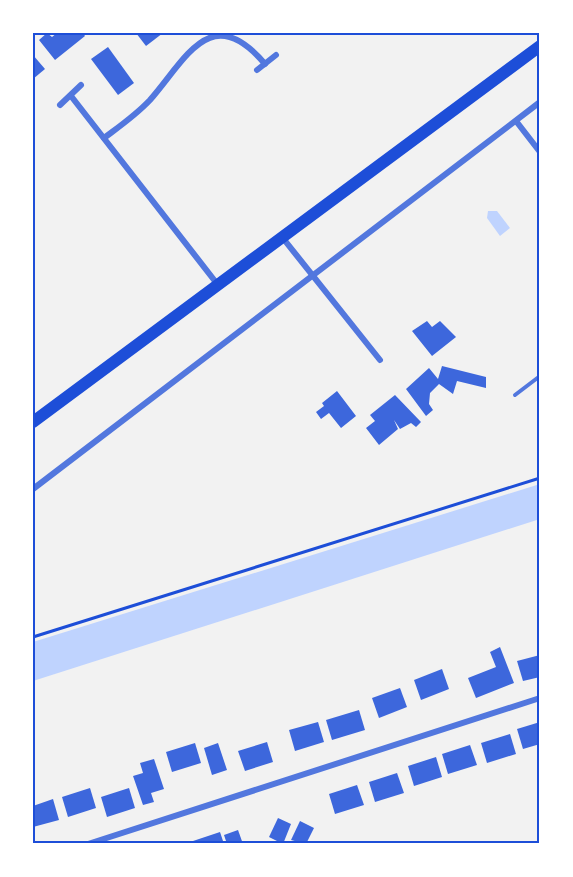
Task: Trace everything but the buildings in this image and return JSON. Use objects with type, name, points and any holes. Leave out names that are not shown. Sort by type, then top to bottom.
[{"type":"main road","points":[[33,422],[540,46]]},
{"type":"street","points":[[104,138],[150,100],[195,44],[205,35],[234,36],[252,48],[265,64]]},
{"type":"street","points":[[257,70],[276,55]]},
{"type":"street","points":[[60,105],[81,85]]},
{"type":"street","points":[[71,96],[218,285]]},
{"type":"street","points":[[33,489],[540,102]]},
{"type":"street","points":[[516,121],[540,152]]},
{"type":"street","points":[[282,237],[380,360]]},
{"type":"street","points":[[88,844],[540,698]]},
{"type":"lane","points":[[515,395],[540,376]]},
{"type":"path","points":[[33,637],[540,478]]},
{"type":"water","points":[[488,211],[497,211],[510,228],[500,236],[487,218]]},
{"type":"water","points":[[540,484],[540,519],[33,681],[33,642]]}]
